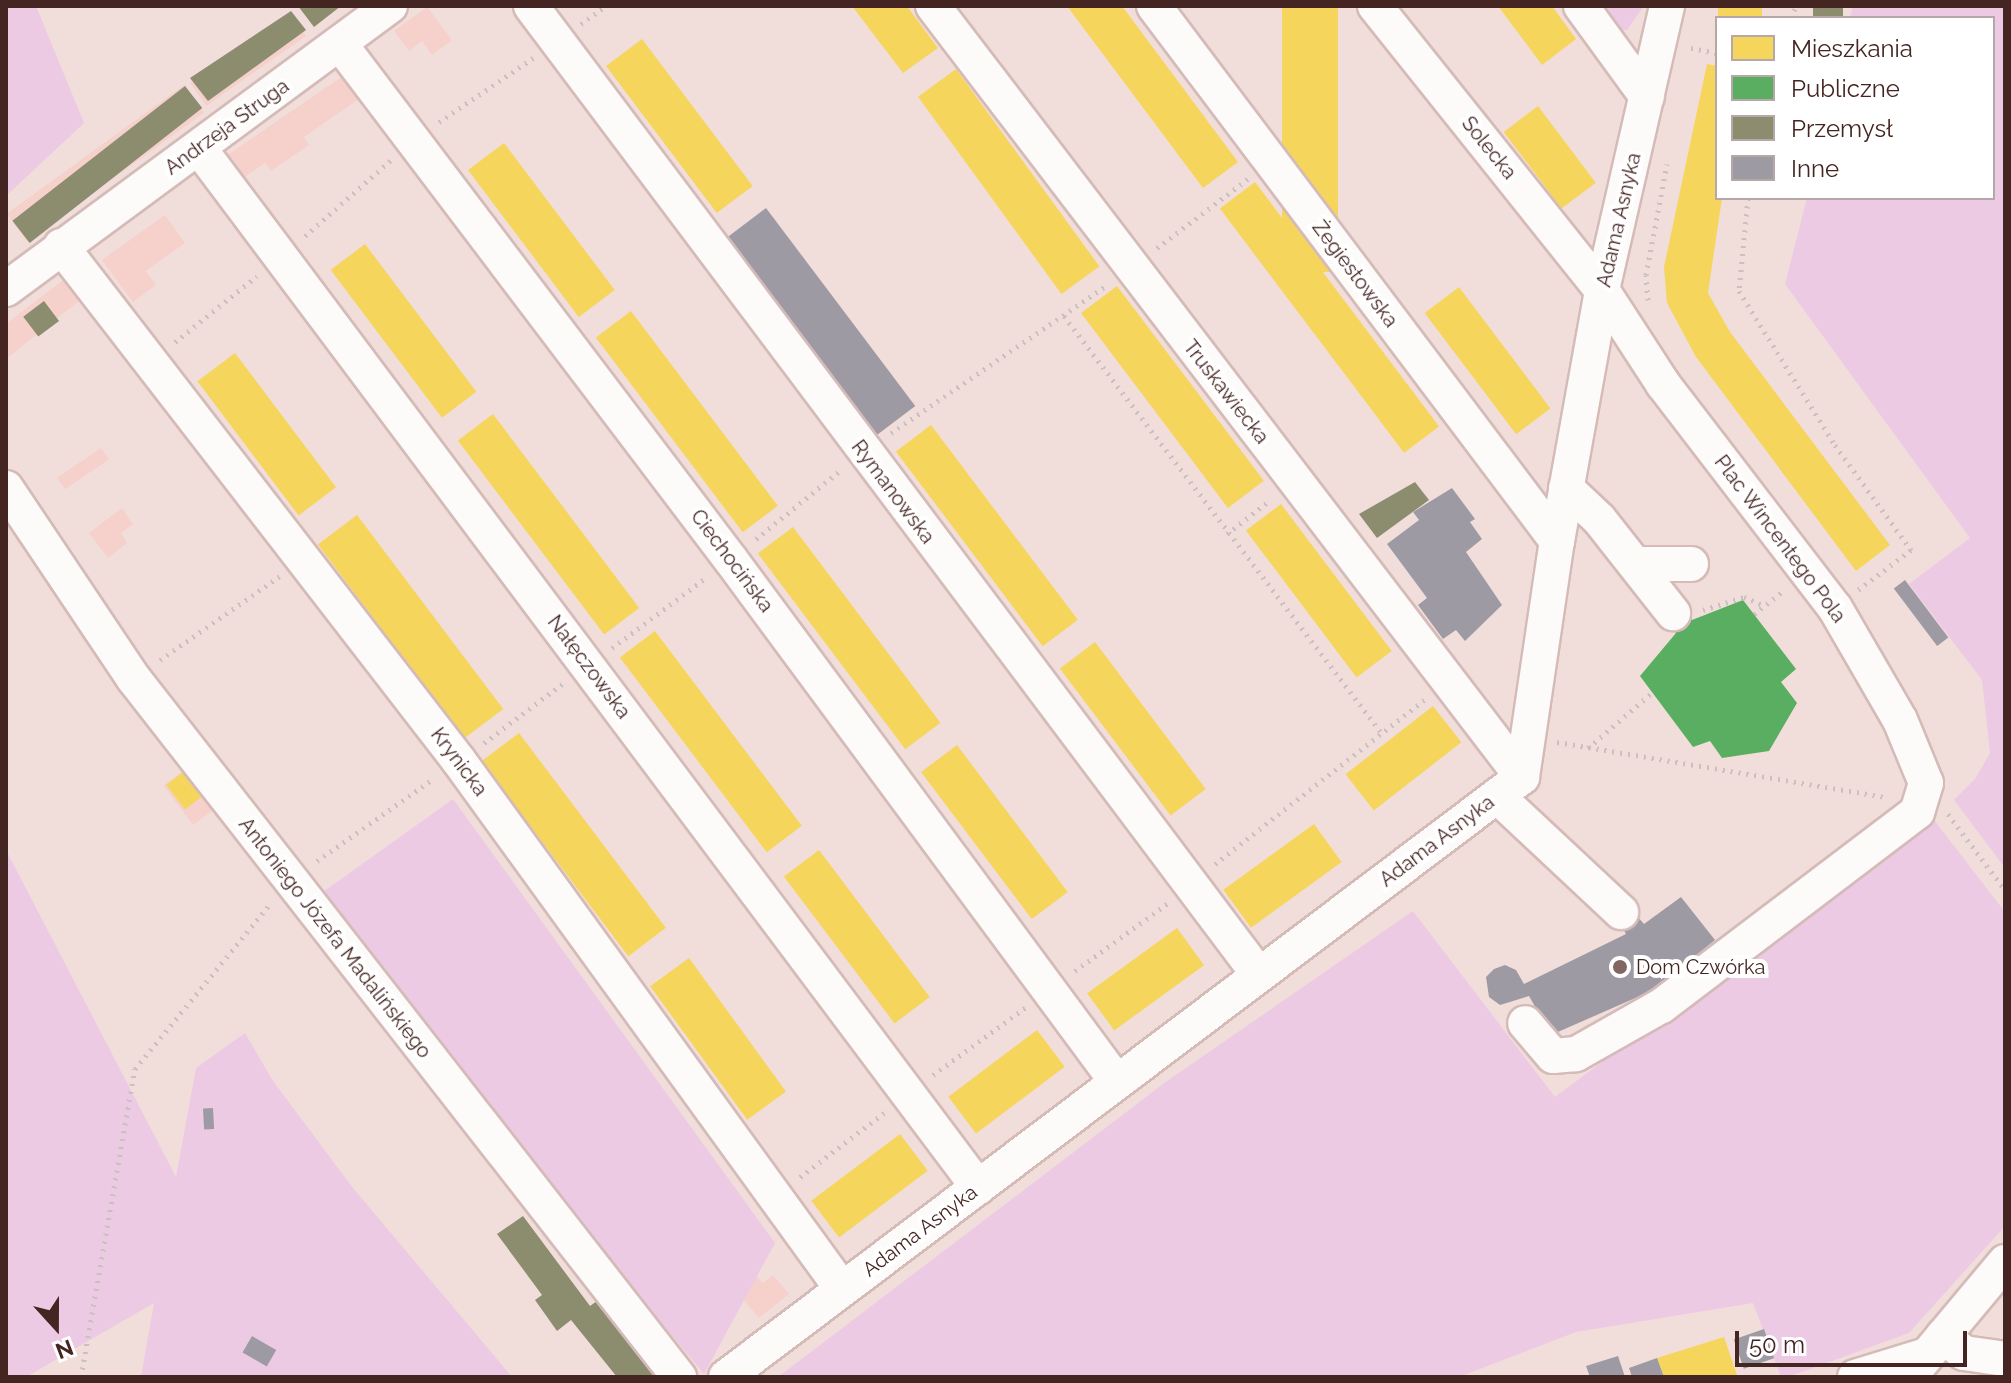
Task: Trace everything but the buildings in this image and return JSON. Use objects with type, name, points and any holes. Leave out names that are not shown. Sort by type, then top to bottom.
[{"type":"street","name":"Andrzeja Struga","points":[[61,246],[390,6]]},
{"type":"street","name":"Rymanowska","points":[[531,6],[863,453],[1259,975]]},
{"type":"street","name":"Truskawiecka","points":[[933,6],[1447,683],[1509,786],[1621,912]]},
{"type":"street","name":"Żegiestowska","points":[[1154,6],[1557,541]]},
{"type":"street","name":"Solecka","points":[[1375,6],[1602,290]]},
{"type":"street","points":[[1581,6],[1647,97]]},
{"type":"street","name":"Adama Asnyka","points":[[726,1377],[1509,786],[1530,738],[1557,541],[1602,290],[1667,6]]},
{"type":"street","name":"Ciechocińska","points":[[340,44],[1117,1082]]},
{"type":"street","name":"Nałęczowska","points":[[199,148],[978,1187]]},
{"type":"street","points":[[6,289],[61,246]]},
{"type":"street","name":"Krynicka","points":[[61,246],[459,761],[842,1289]]},
{"type":"street","name":"Plac Wincentego Pola","points":[[1602,290],[1663,384],[1835,608],[1900,720],[1933,804]]},
{"type":"street","name":"Antoniego Józefa Madalińskiego","points":[[6,488],[134,679],[679,1377]]},
{"type":"street","points":[[1566,488],[1680,614]]},
{"type":"street","points":[[1635,564],[1691,564]]},
{"type":"street","points":[[1525,1023],[1553,1056],[1576,1054],[1691,986],[1933,804]]},
{"type":"street","points":[[1939,1360],[2005,1262]]},
{"type":"street","points":[[1855,1377],[1939,1360],[2005,1359]]},
{"type":"path","points":[[151,361],[281,257],[413,140],[606,6]]},
{"type":"path","points":[[1686,63],[1692,34]]},
{"type":"path","points":[[1649,310],[1646,275],[1669,154]]},
{"type":"path","points":[[795,507],[863,453],[1064,316],[1271,162]]},
{"type":"path","points":[[1748,200],[1739,291],[1835,445],[1911,550],[1835,608]]},
{"type":"path","points":[[1064,316],[1380,731]]},
{"type":"path","points":[[1227,534],[1294,481]]},
{"type":"path","points":[[134,679],[303,560]]},
{"type":"path","points":[[657,615],[687,592]]},
{"type":"path","points":[[1754,614],[1778,595]]},
{"type":"path","points":[[1680,614],[1744,597],[1765,606]]},
{"type":"path","points":[[775,1196],[908,1093],[1190,884],[1380,731],[1447,683]]},
{"type":"path","points":[[1588,748],[1652,693]]},
{"type":"path","points":[[81,1377],[135,1069],[291,879],[550,694]]},
{"type":"path","points":[[1530,738],[1886,797]]},
{"type":"path","points":[[1933,804],[2005,890]]},
{"type":"shaded area","points":[[6,6],[36,6],[84,123],[6,196]]},
{"type":"shaded area","points":[[1595,6],[1644,6],[1627,30],[1618,30]]},
{"type":"shaded area","points":[[1853,6],[2005,6],[2005,868],[1954,800],[1975,779],[1990,753],[1982,680],[1909,584],[1970,538],[1785,284],[1806,200],[1995,200],[1995,16],[1850,16]]},
{"type":"shaded area","points":[[427,7],[452,40],[432,55],[422,41],[409,51],[394,31]]},
{"type":"shaded area","points":[[290,13],[306,36],[206,106],[190,83]]},
{"type":"shaded area","points":[[343,76],[359,99],[304,137],[309,145],[271,171],[265,163],[242,179],[226,156]]},
{"type":"shaded area","points":[[184,85],[204,113],[27,241],[7,214]]},
{"type":"shaded area","points":[[165,215],[185,243],[146,271],[156,285],[133,302],[102,260]]},
{"type":"shaded area","points":[[67,277],[83,298],[6,359],[6,324]]},
{"type":"shaded area","points":[[101,448],[109,460],[65,489],[57,478]]},
{"type":"shaded area","points":[[122,508],[133,524],[121,533],[127,543],[108,558],[89,533]]},
{"type":"shaded area","points":[[190,766],[219,805],[193,825],[164,786]]},
{"type":"shaded area","points":[[453,799],[775,1243],[704,1374],[309,902]]},
{"type":"shaded area","points":[[1931,816],[2005,912],[2005,1226],[1909,1333],[1788,1377],[1781,1377],[1753,1303],[1576,1332],[1459,1377],[778,1377],[1167,1081],[1413,911],[1555,1097]]},
{"type":"shaded area","points":[[6,850],[176,1177],[196,1068],[245,1033],[273,1081],[353,1188],[512,1377],[141,1377],[154,1303],[26,1377],[6,1377]]},
{"type":"shaded area","points":[[755,1275],[763,1283],[773,1275],[789,1294],[759,1318],[736,1291]]},
{"type":"place","name":"Dom Czwórka","points":[[1620,967]]}]
